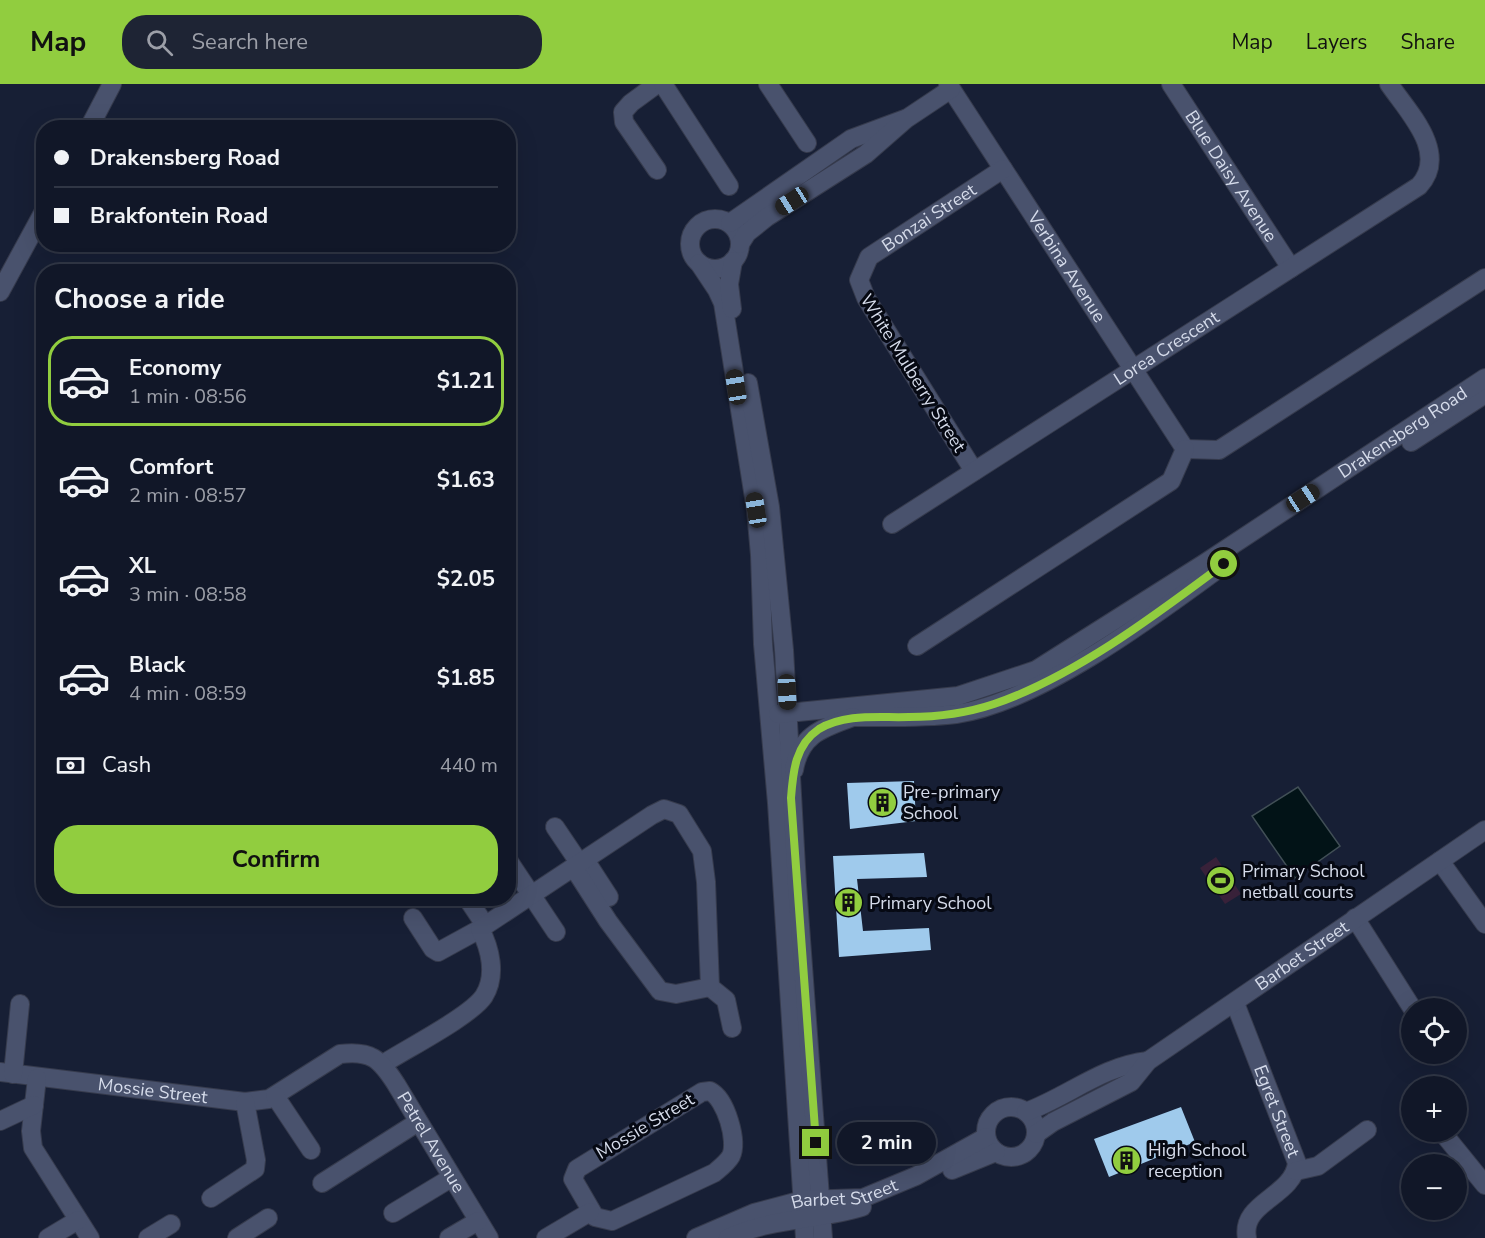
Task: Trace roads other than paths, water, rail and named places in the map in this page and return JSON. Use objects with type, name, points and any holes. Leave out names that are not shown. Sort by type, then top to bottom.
[{"type":"street","points":[[93,120],[112,84]]},
{"type":"street","points":[[657,84],[631,103],[623,112],[624,122],[657,170]]},
{"type":"street","points":[[663,84],[729,186]]},
{"type":"street","points":[[768,84],[807,143]]},
{"type":"street","name":"Blue Daisy Avenue","points":[[1171,84],[1290,268]]},
{"type":"street","name":"Lorea Crescent","points":[[892,524],[1419,186],[1428,176],[1432,164],[1431,154],[1422,135],[1389,84]]},
{"type":"street","points":[[699,263],[705,267],[720,268],[736,252],[754,226],[866,154],[949,86]]},
{"type":"street","name":"Verbina Avenue","points":[[949,86],[1185,449]]},
{"type":"street","points":[[730,223],[852,139],[869,130],[906,119]]},
{"type":"street","name":"Bonzai Street","points":[[860,273],[868,257],[1003,169]]},
{"type":"street","points":[[805,1238],[760,555],[760,487],[723,303],[717,290],[694,257],[690,243],[695,228],[708,220],[715,219],[730,223],[737,232],[730,298],[760,487],[784,650],[791,798],[823,1238]]},
{"type":"street","points":[[0,292],[36,226]]},
{"type":"street","name":"White Mulberry Street","points":[[860,273],[859,280],[866,298],[974,471]]},
{"type":"street","points":[[917,646],[1171,481],[1185,449],[1220,450],[1485,278]]},
{"type":"street","name":"Drakensberg Road","points":[[788,718],[958,696],[1036,670],[1205,563],[1485,378]]},
{"type":"street","name":"Drakensberg Road","points":[[770,719],[958,714],[994,704],[1070,669],[1287,522],[1485,394]]},
{"type":"street","points":[[791,798],[795,762],[808,739],[820,729],[853,717]]},
{"type":"street","points":[[516,905],[652,815],[664,809],[679,814],[705,859],[710,987],[726,1000],[732,1028]]},
{"type":"street","points":[[555,827],[580,864],[609,897]]},
{"type":"street","name":"Barbet Street","points":[[1036,1134],[1053,1122],[1131,1082],[1148,1061],[1485,830]]},
{"type":"street","points":[[1445,857],[1485,904]]},
{"type":"street","points":[[1445,857],[1485,924]]},
{"type":"street","points":[[580,864],[608,921],[660,991],[676,994],[710,987]]},
{"type":"street","points":[[516,872],[556,932]]},
{"type":"street","points":[[383,1064],[466,1012],[485,995],[491,958],[482,927],[471,906]]},
{"type":"street","points":[[413,918],[433,949],[438,952],[515,906]]},
{"type":"street","points":[[1355,918],[1406,998]]},
{"type":"street","name":"Egret Street","points":[[1235,1003],[1297,1157],[1296,1171],[1289,1182],[1250,1216],[1246,1225],[1247,1238]]},
{"type":"street","points":[[6,1073],[20,1004]]},
{"type":"street","name":"Mossie Street","points":[[6,1073],[246,1102],[275,1096],[340,1054],[366,1055],[383,1064]]},
{"type":"street","name":"Barbet Street","points":[[1026,1112],[1055,1100],[1126,1063],[1148,1061]]},
{"type":"street","name":"Petrel Avenue","points":[[383,1064],[483,1229]]},
{"type":"street","points":[[37,1078],[31,1131],[33,1148],[90,1238]]},
{"type":"street","name":"Mossie Street","points":[[702,1092],[716,1094],[725,1108],[733,1149],[724,1165],[714,1173],[612,1221],[595,1217],[590,1212],[573,1179],[577,1169],[702,1092]]},
{"type":"street","points":[[275,1096],[311,1150]]},
{"type":"street","points":[[211,1198],[255,1168],[256,1160],[246,1102]]},
{"type":"street","points":[[0,1121],[34,1105]]},
{"type":"street","points":[[1011,1107],[1026,1112],[1034,1122],[1036,1134],[1032,1146],[1019,1156],[1003,1156],[991,1145],[987,1126],[998,1111],[1011,1107]]},
{"type":"street","points":[[365,1165],[421,1126]]},
{"type":"street","points":[[322,1183],[421,1126]]},
{"type":"street","points":[[1296,1171],[1318,1166],[1367,1130]]},
{"type":"street","points":[[1450,1142],[1485,1185]]},
{"type":"street","name":"Barbet Street","points":[[696,1238],[754,1213],[885,1200],[991,1145]]},
{"type":"street","points":[[393,1213],[452,1178]]},
{"type":"street","name":"Barbet Street","points":[[728,1238],[803,1208]]},
{"type":"street","points":[[546,1238],[590,1212]]},
{"type":"street","points":[[237,1238],[268,1218]]},
{"type":"street","points":[[48,1238],[78,1220]]},
{"type":"street","points":[[148,1238],[171,1224]]},
{"type":"street","points":[[449,1238],[483,1229]]},
{"type":"street","points":[[464,1238],[483,1229]]},
{"type":"place","name":"Pre-primary School","points":[[882,802]]},
{"type":"place","name":"Primary School netball courts","points":[[1221,881]]},
{"type":"place","name":"Primary School","points":[[848,903]]},
{"type":"place","name":"High School reception","points":[[1127,1160]]}]
